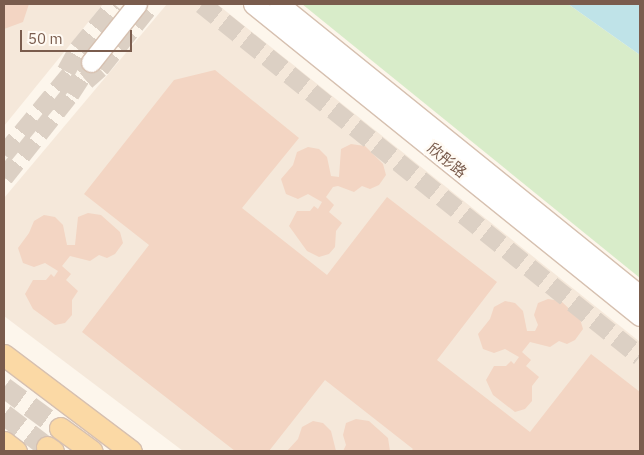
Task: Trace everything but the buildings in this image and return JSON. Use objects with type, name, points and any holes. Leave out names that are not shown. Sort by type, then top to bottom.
[{"type":"main road","points":[[127,4],[88,59],[137,4]]},
{"type":"main road","name":"欣彤路","points":[[253,4],[640,316]]},
{"type":"main road","name":"欣彤路","points":[[279,4],[640,295]]},
{"type":"main road","points":[[4,355],[131,451]]},
{"type":"main road","points":[[60,428],[92,451]]},
{"type":"main road","points":[[4,442],[16,451]]},
{"type":"shaded area","points":[[4,4],[103,4],[4,126]]},
{"type":"shaded area","points":[[167,4],[217,4],[640,342],[640,451],[183,451],[4,316],[4,198]]},
{"type":"green space","points":[[302,4],[568,4],[640,55],[640,278]]},
{"type":"water","points":[[568,4],[640,4],[640,55]]},
{"type":"tunnel","points":[[66,71],[78,49],[115,4]]},
{"type":"tunnel","points":[[86,80],[100,68],[151,4]]},
{"type":"tunnel","points":[[202,4],[640,356]]},
{"type":"tunnel","points":[[4,154],[81,61]]},
{"type":"tunnel","points":[[4,177],[70,94],[91,62]]},
{"type":"tunnel","points":[[4,387],[60,428]]},
{"type":"tunnel","points":[[4,414],[47,447]]}]
